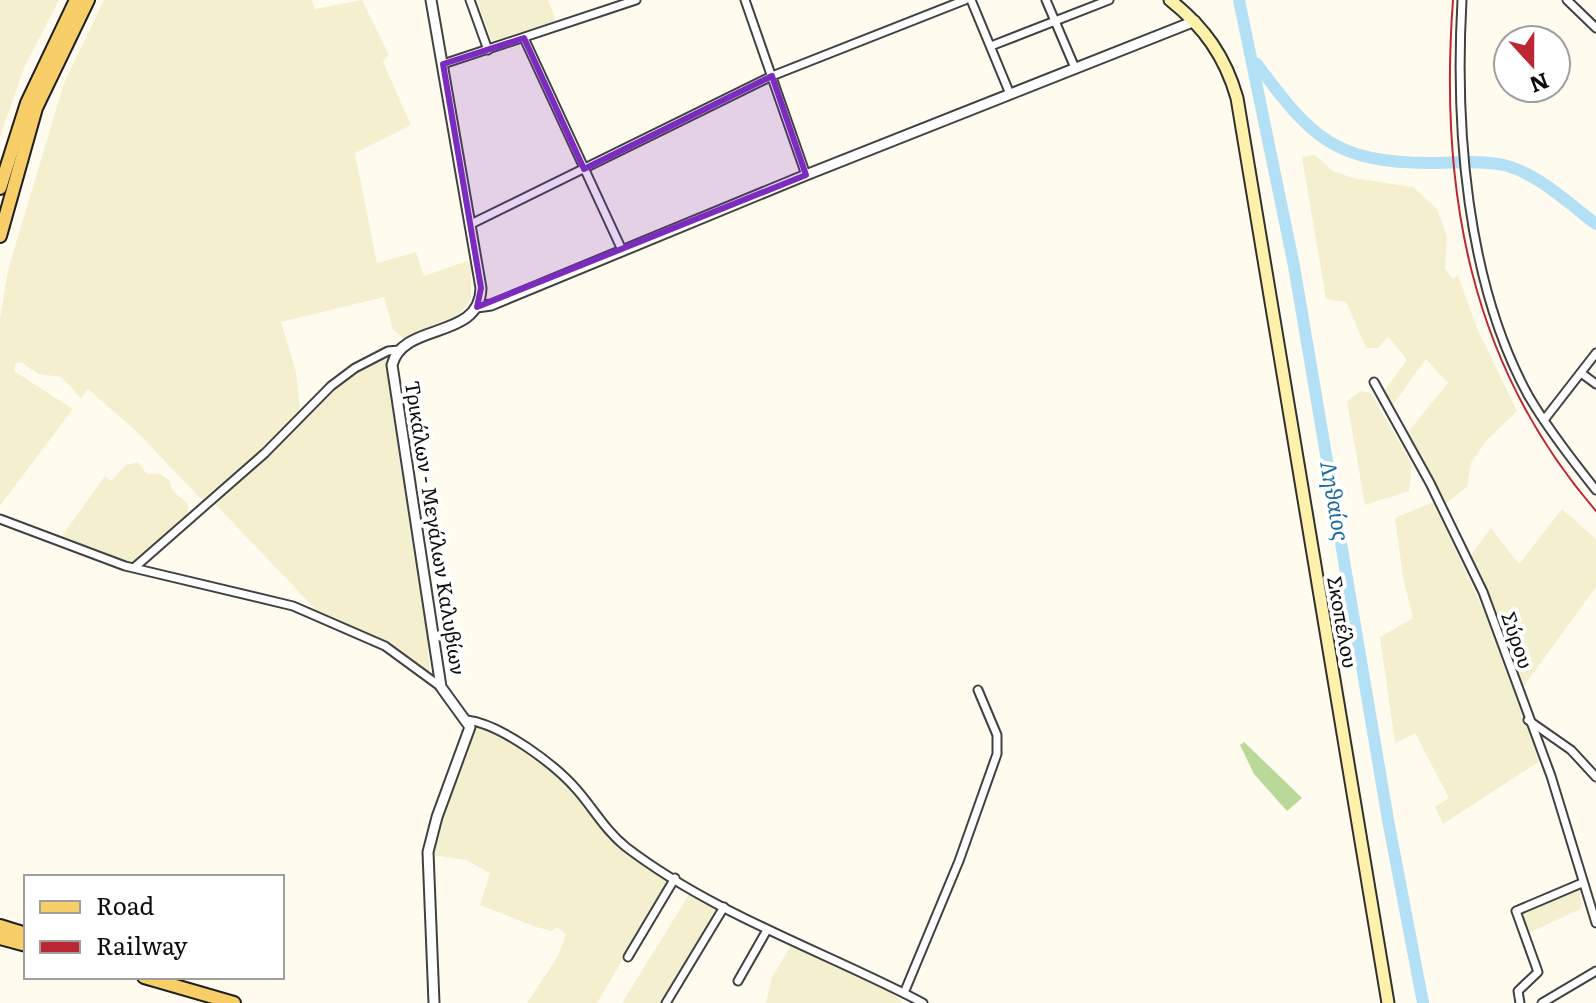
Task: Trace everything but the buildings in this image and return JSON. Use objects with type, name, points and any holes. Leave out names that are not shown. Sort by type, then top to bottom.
[{"type":"main road","points":[[0,188],[27,103],[76,0]]},
{"type":"main road","points":[[0,236],[36,108],[88,0]]},
{"type":"main road","name":"Σκοπέλου","points":[[1170,0],[1195,21],[1218,50],[1237,98],[1388,1003]]},
{"type":"main road","points":[[0,926],[24,933]]},
{"type":"main road","points":[[0,938],[24,944]]},
{"type":"main road","points":[[151,979],[234,1003]]},
{"type":"street","points":[[431,0],[481,288],[477,307]]},
{"type":"street","points":[[470,0],[488,50]]},
{"type":"street","points":[[443,64],[524,38],[616,3],[636,0]]},
{"type":"street","points":[[745,0],[806,175]]},
{"type":"street","points":[[471,224],[772,76],[968,0],[1010,94]]},
{"type":"street","points":[[1046,0],[1075,68]]},
{"type":"street","points":[[991,46],[1109,0]]},
{"type":"street","points":[[1462,0],[1460,79],[1465,141],[1478,250],[1491,306],[1516,370],[1544,420],[1596,490]]},
{"type":"street","points":[[1567,0],[1596,28]]},
{"type":"street","points":[[135,567],[265,453],[331,386],[355,368],[463,320],[477,307],[491,305],[806,175],[1195,21]]},
{"type":"street","points":[[524,38],[622,250]]},
{"type":"street","name":"Τρικάλων - Μεγάλων Καλυβίων","points":[[399,350],[393,359],[393,374],[441,687],[467,720]]},
{"type":"street","points":[[1544,420],[1596,353]]},
{"type":"street","points":[[1581,373],[1596,384]]},
{"type":"street","name":"Σύρου","points":[[1374,382],[1475,573],[1551,776],[1596,923]]},
{"type":"street","points":[[0,519],[82,552],[293,606],[385,646],[441,687]]},
{"type":"street","points":[[904,993],[959,861],[997,754],[997,735],[978,690]]},
{"type":"street","points":[[434,1003],[428,852],[435,823],[469,733],[467,720],[487,725],[546,762],[572,784],[619,841],[675,878],[767,930],[923,1003]]},
{"type":"street","points":[[1528,720],[1571,750],[1596,777]]},
{"type":"street","points":[[628,957],[675,878]]},
{"type":"street","points":[[1520,1003],[1518,991],[1538,972],[1516,911],[1582,883]]},
{"type":"street","points":[[666,1003],[724,907]]},
{"type":"street","points":[[738,981],[767,930]]},
{"type":"street","points":[[1542,1003],[1596,971]]},
{"type":"highlighted area","points":[[524,38],[584,169],[772,76],[806,175],[477,307],[481,288],[443,64]]},
{"type":"shaded area","points":[[0,0],[59,0],[24,68],[0,137]]},
{"type":"shaded area","points":[[104,0],[312,0],[315,9],[362,0],[389,55],[383,62],[411,125],[355,153],[377,263],[416,252],[424,276],[467,261],[471,263],[471,299],[458,316],[404,339],[393,330],[384,297],[281,322],[296,372],[300,410],[209,501],[199,497],[136,431],[88,389],[81,398],[61,377],[38,374],[21,362],[16,363],[14,371],[73,409],[0,506],[0,318],[8,270],[64,83]]},
{"type":"shaded area","points":[[477,0],[548,0],[556,21],[492,41]]},
{"type":"shaded area","points":[[1315,155],[1333,171],[1353,178],[1413,187],[1437,209],[1447,236],[1445,269],[1453,279],[1458,275],[1476,326],[1517,411],[1487,440],[1471,463],[1467,487],[1445,504],[1408,432],[1448,383],[1426,359],[1392,406],[1384,391],[1407,360],[1388,337],[1378,348],[1366,348],[1346,302],[1326,299],[1302,157]]},
{"type":"shaded area","points":[[385,356],[425,612],[430,674],[395,647],[322,616],[214,503],[343,378]]},
{"type":"shaded area","points":[[1361,391],[1371,393],[1412,465],[1409,491],[1365,505],[1347,401]]},
{"type":"shaded area","points":[[138,462],[147,474],[160,474],[169,480],[173,491],[188,504],[188,517],[133,563],[60,539],[105,476],[111,481],[126,465]]},
{"type":"shaded area","points":[[1433,502],[1482,607],[1540,761],[1443,824],[1435,807],[1449,798],[1415,733],[1395,743],[1380,637],[1413,618],[1403,577],[1395,518]]},
{"type":"shaded area","points":[[1562,509],[1596,539],[1596,587],[1523,687],[1469,557],[1491,528],[1519,564]]},
{"type":"shaded area","points":[[480,722],[544,763],[578,794],[603,828],[670,879],[597,1003],[527,1003],[558,956],[566,934],[557,927],[552,931],[536,927],[480,905],[490,873],[466,860],[432,855],[443,813],[469,750],[474,725]]},
{"type":"shaded area","points":[[1579,890],[1582,908],[1527,934],[1518,911]]},
{"type":"shaded area","points":[[690,893],[720,908],[663,1003],[622,1003]]},
{"type":"shaded area","points":[[791,946],[797,946],[889,990],[903,1003],[766,1003],[772,977]]},
{"type":"green space","points":[[1244,742],[1302,798],[1287,811],[1254,774],[1240,745]]},
{"type":"waterway","name":"Ληθαίος","points":[[1239,0],[1294,266],[1388,820],[1423,1003]]},
{"type":"waterway","points":[[1257,64],[1311,128],[1348,151],[1398,162],[1504,165],[1541,182],[1596,224]]},
{"type":"railway","points":[[1453,0],[1450,70],[1452,138],[1459,206],[1472,271],[1491,334],[1518,396],[1553,455],[1596,511]]}]
